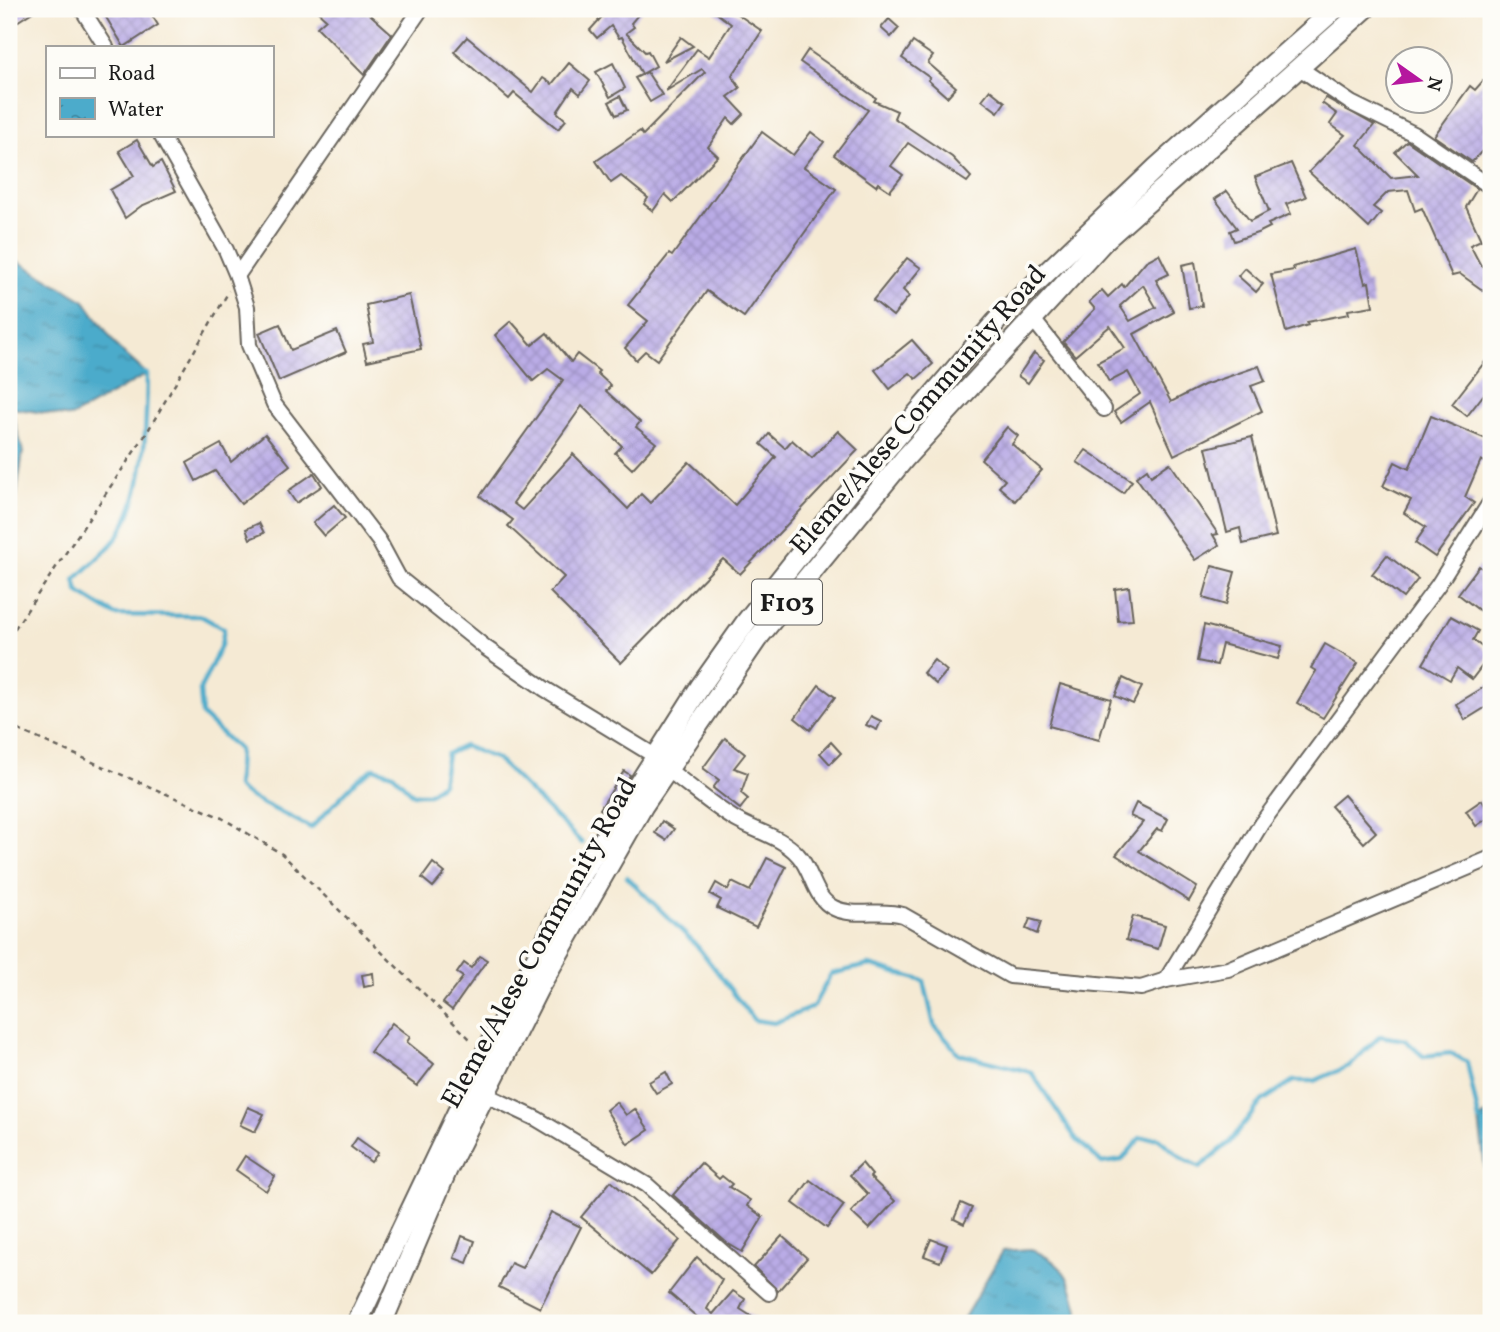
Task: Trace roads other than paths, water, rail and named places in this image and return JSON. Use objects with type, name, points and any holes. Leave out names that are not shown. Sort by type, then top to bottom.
[{"type":"main road","name":"Eleme/Alese Community Road","points":[[382,1323],[447,1170],[484,1094],[661,763],[746,621],[868,471],[1001,316],[1157,167],[1335,9]]},
{"type":"main road","name":"Eleme/Alese Community Road","points":[[357,1323],[485,1054],[579,878],[661,763],[814,567],[938,421],[1032,318],[1104,241],[1365,9]]},
{"type":"street","points":[[82,9],[105,46]]},
{"type":"street","points":[[237,276],[421,9]]},
{"type":"street","points":[[1298,67],[1351,103],[1414,134],[1491,187]]},
{"type":"street","points":[[162,136],[226,250],[237,276],[247,307],[249,345],[274,404],[379,541],[399,578],[535,682],[661,763],[734,818],[764,831],[794,851],[805,864],[821,897],[832,907],[854,912],[892,911],[903,915],[995,968],[1021,978],[1141,988],[1166,979],[1228,969],[1491,858]]},
{"type":"street","points":[[1032,318],[1104,409]]},
{"type":"street","points":[[1166,979],[1261,824],[1438,585],[1491,501]]},
{"type":"street","points":[[484,1094],[537,1119],[647,1185],[769,1293]]},
{"type":"water","points":[[9,256],[85,301],[118,348],[147,374],[71,417],[11,408],[23,451],[14,513],[14,576],[9,582]]},
{"type":"water","points":[[1491,1111],[1491,1176],[1485,1168],[1479,1120]]},
{"type":"water","points":[[1030,1249],[1053,1261],[1067,1277],[1081,1323],[961,1323],[1003,1251]]},
{"type":"waterway","points":[[142,373],[147,374],[145,434],[140,476],[129,515],[116,539],[75,580],[78,592],[115,615],[201,616],[224,629],[221,645],[200,690],[202,715],[239,750],[237,787],[311,828],[357,780],[374,768],[393,774],[413,794],[429,794],[442,783],[447,754],[464,746],[497,759],[582,843]]},
{"type":"waterway","points":[[627,877],[698,947],[754,1020],[774,1023],[813,1007],[831,974],[869,965],[924,981],[934,1025],[959,1054],[1031,1072],[1076,1139],[1102,1163],[1122,1160],[1140,1138],[1158,1138],[1183,1159],[1200,1167],[1229,1143],[1262,1101],[1293,1081],[1314,1081],[1349,1066],[1380,1036],[1405,1040],[1423,1056],[1451,1053],[1467,1062],[1479,1120]]}]
